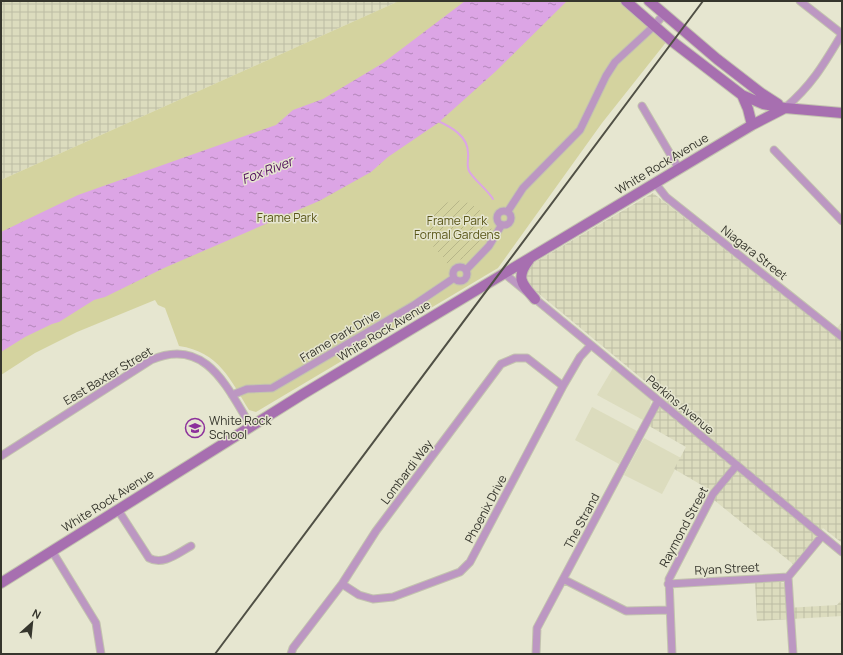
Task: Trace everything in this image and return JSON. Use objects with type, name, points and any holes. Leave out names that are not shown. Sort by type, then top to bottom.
[{"type":"street","points":[[626,1],[654,26],[742,95],[763,104],[785,108],[842,112]]},
{"type":"street","points":[[649,1],[714,56],[761,93],[785,108]]},
{"type":"street","points":[[785,108],[804,92],[818,74],[842,34],[800,1]]},
{"type":"street","name":"Frame Park Drive","points":[[466,270],[489,246],[501,226],[497,221],[498,214],[505,210],[508,211],[523,188],[580,130],[615,62],[654,26],[664,14]]},
{"type":"street","points":[[705,66],[714,56]]},
{"type":"street","points":[[742,95],[748,109],[752,125]]},
{"type":"street","points":[[642,106],[679,169]]},
{"type":"street","name":"White Rock Avenue","points":[[1,583],[251,426],[752,125],[785,108]]},
{"type":"street","points":[[774,150],[842,221]]},
{"type":"street","name":"Niagara Street","points":[[655,183],[666,197],[842,337]]},
{"type":"street","points":[[530,258],[522,272],[521,280],[525,288],[535,299]]},
{"type":"street","name":"Frame Park Drive","points":[[454,278],[453,274],[456,268],[462,267],[466,270]]},
{"type":"street","name":"Frame Park Drive","points":[[454,278],[457,281],[464,280],[467,276],[466,270]]},
{"type":"street","name":"Perkins Avenue","points":[[505,274],[842,552]]},
{"type":"street","name":"Frame Park Drive","points":[[232,395],[247,389],[272,388],[407,309],[454,278]]},
{"type":"street","name":"Phoenix Drive","points":[[342,584],[359,595],[373,599],[393,597],[460,572],[470,562],[479,548],[563,386],[580,357],[591,345]]},
{"type":"street","name":"East Baxter Street","points":[[1,456],[151,360],[169,354],[183,354],[204,361],[218,374],[251,426]]},
{"type":"street","name":"Lombardi Way","points":[[291,654],[293,648],[342,584],[376,531],[502,364],[515,358],[527,358],[563,386]]},
{"type":"street","name":"The Strand","points":[[536,654],[538,628],[658,401]]},
{"type":"street","name":"Raymond Street","points":[[672,654],[668,584],[675,566],[713,494],[737,465]]},
{"type":"street","points":[[118,510],[148,558],[154,561],[167,559],[191,546]]},
{"type":"street","points":[[793,654],[788,577],[822,536]]},
{"type":"street","points":[[52,551],[96,624],[101,654]]},
{"type":"street","name":"Ryan Street","points":[[668,584],[788,577]]},
{"type":"street","points":[[563,579],[626,611],[669,610]]},
{"type":"shaded area","points":[[1,1],[399,1],[1,180]]},
{"type":"shaded area","points":[[653,193],[832,334],[842,322],[842,543],[823,528],[793,564],[714,500],[717,494],[674,469],[686,447],[649,426],[663,396],[527,284],[526,273],[532,264]]},
{"type":"shaded area","points":[[613,368],[651,400],[650,406],[643,420],[597,395]]},
{"type":"shaded area","points":[[592,407],[637,431],[619,464],[575,440]]},
{"type":"shaded area","points":[[644,438],[681,458],[662,494],[624,475]]},
{"type":"shaded area","points":[[779,581],[785,584],[786,608],[837,605],[842,599],[842,616],[757,621],[755,582]]},
{"type":"green space","name":"Frame Park","points":[[399,1],[621,1],[667,41],[602,123],[498,268],[256,412],[249,410],[229,378],[214,361],[193,349],[179,346],[165,308],[158,305],[155,300],[77,332],[35,353],[1,375],[1,180]]},
{"type":"green space","name":"Frame Park Formal Gardens","points":[[453,200],[467,202],[477,208],[482,212],[492,230],[475,255],[467,260],[464,256],[462,259],[449,265],[443,260],[443,256],[435,249],[430,241],[428,225],[436,210]]},
{"type":"water","name":"Fox River","points":[[465,1],[567,1],[495,72],[438,123],[388,157],[371,172],[319,201],[164,268],[105,297],[94,300],[59,322],[25,337],[1,352],[1,232],[78,195],[276,125],[293,110],[323,99],[383,63]]},
{"type":"waterway","points":[[438,121],[453,129],[462,137],[467,147],[469,171],[493,199]]},
{"type":"railway","points":[[215,654],[703,1]]},
{"type":"place","name":"White Rock School","points":[[195,428]]}]
